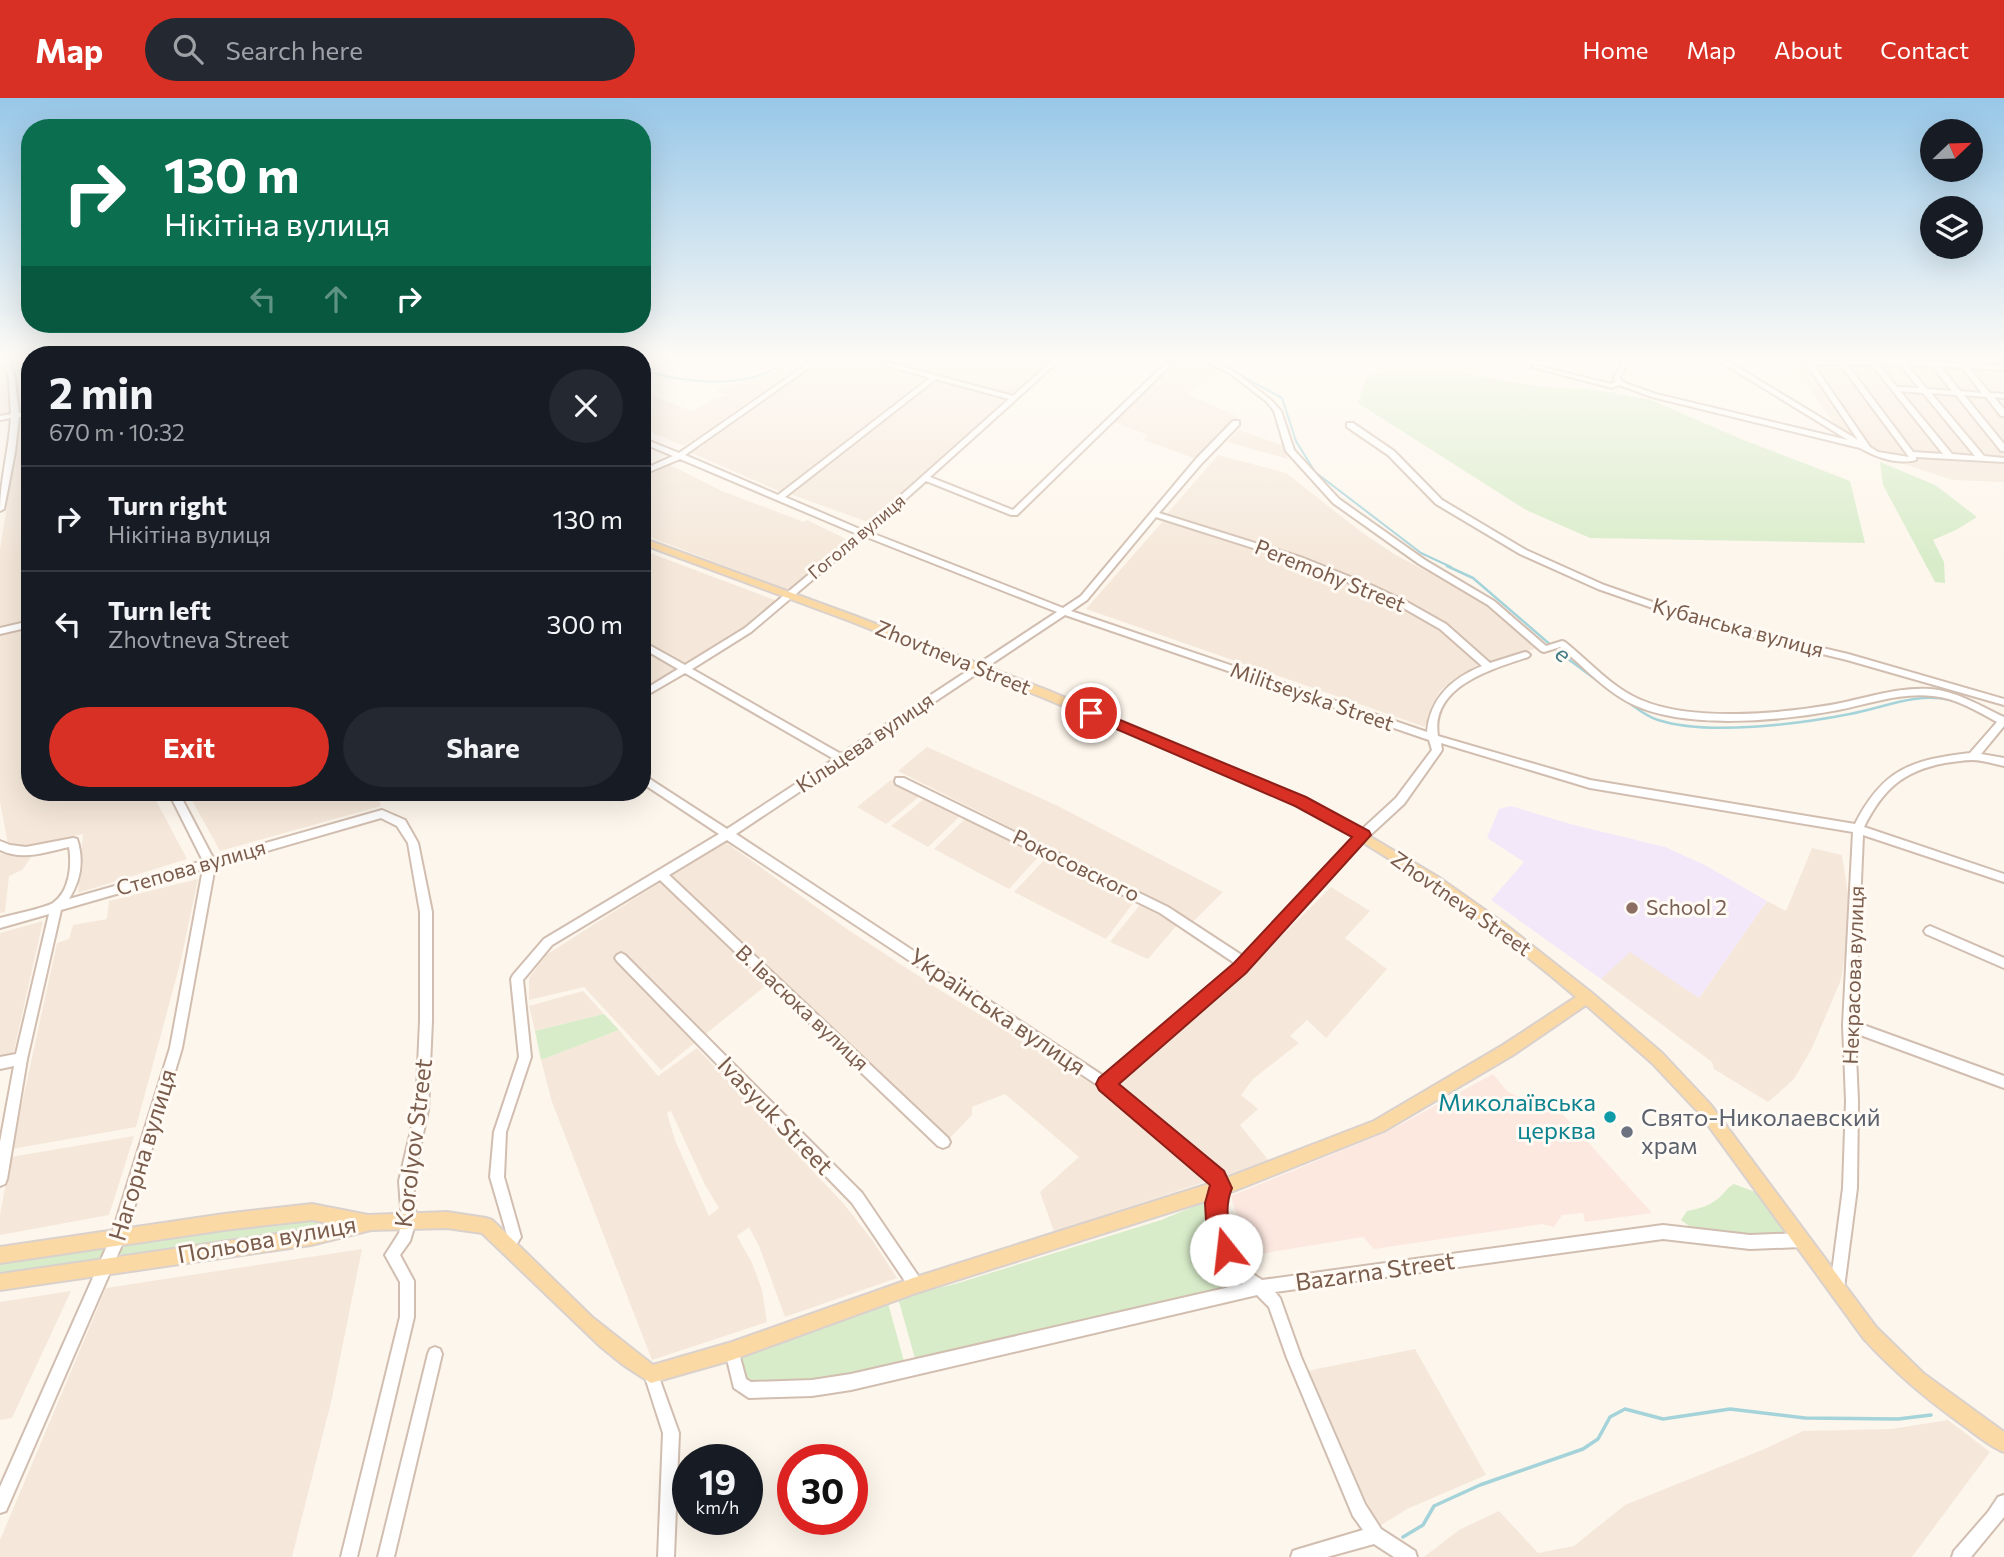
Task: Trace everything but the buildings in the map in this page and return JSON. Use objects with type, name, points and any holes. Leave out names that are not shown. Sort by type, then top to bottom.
[{"type":"main road","name":"Zhovtneva Street","points":[[651,544],[863,622],[1140,732],[1290,797],[1363,835],[1501,929],[1657,1058],[1694,1095],[1870,1334],[1930,1392],[2004,1443]]},
{"type":"main road","points":[[371,1222],[447,1220],[486,1226],[572,1310],[650,1374],[732,1351],[916,1285],[1221,1188],[1379,1126],[1508,1050],[1587,998]]},
{"type":"main road","name":"Польова вулиця","points":[[0,1255],[224,1222],[312,1212],[371,1222]]},
{"type":"main road","name":"Польова вулиця","points":[[0,1282],[311,1237],[371,1222]]},
{"type":"street","points":[[0,509],[16,427]]},
{"type":"street","points":[[651,469],[679,456],[720,427]]},
{"type":"street","points":[[779,498],[871,427]]},
{"type":"street","name":"Гоголя вулиця","points":[[651,690],[748,630],[982,427]]},
{"type":"street","points":[[926,478],[1014,513],[1103,427]]},
{"type":"street","name":"Кільцева вулиця","points":[[508,1245],[514,1237],[513,1225],[497,1177],[500,1132],[524,1056],[517,979],[528,963],[553,939],[728,834],[1084,598],[1199,461],[1232,427]]},
{"type":"street","points":[[1282,427],[1290,451],[1336,501],[1422,562],[1491,603],[1544,649],[1562,644],[1634,701],[1664,712],[1700,716],[1825,709],[1888,696],[1926,692],[1945,694],[2000,724],[1973,755]]},
{"type":"street","name":"Кубанська вулиця","points":[[1353,427],[1391,453],[1439,502],[1524,552],[1601,587],[1702,622],[1848,657],[2004,702]]},
{"type":"street","points":[[1783,427],[1867,447]]},
{"type":"street","points":[[1831,427],[1885,457],[1906,460],[1913,458],[1891,427]]},
{"type":"street","points":[[1853,427],[1867,447]]},
{"type":"street","points":[[1926,427],[1949,456]]},
{"type":"street","points":[[1955,427],[1980,458]]},
{"type":"street","points":[[1986,427],[2004,449]]},
{"type":"street","name":"Militseyska Street","points":[[651,444],[863,533],[1065,612],[1434,738],[1590,784],[1858,829],[2004,878]]},
{"type":"street","points":[[1911,454],[2004,460]]},
{"type":"street","name":"Peremohy Street","points":[[1156,515],[1260,547],[1392,598],[1439,623],[1489,667]]},
{"type":"street","points":[[0,631],[21,626]]},
{"type":"street","points":[[651,649],[842,759]]},
{"type":"street","points":[[1105,1084],[1244,963],[1363,835],[1400,801],[1437,750],[1431,731],[1444,694],[1450,687],[1489,667],[1525,655]]},
{"type":"street","points":[[1858,829],[1869,803],[1900,772],[1973,755],[2004,762]]},
{"type":"street","name":"Рокосовского","points":[[900,781],[1164,910],[1244,963]]},
{"type":"street","name":"Українська вулиця","points":[[651,784],[1105,1084],[1208,1169],[1221,1188]]},
{"type":"street","points":[[178,801],[210,863]]},
{"type":"street","name":"Степова вулиця","points":[[0,923],[383,814]]},
{"type":"street","name":"Korolyov Street","points":[[349,1557],[407,1317],[407,1281],[392,1255],[405,1236],[409,1221],[406,1181],[422,1110],[425,1061],[426,912],[413,843],[401,823],[383,814]]},
{"type":"street","name":"Некрасова вулиця","points":[[1837,1288],[1850,1188],[1852,1101],[1849,1025],[1858,829]]},
{"type":"street","points":[[0,845],[16,851],[34,851],[73,842],[75,879],[70,893],[56,907],[22,1059],[0,1179]]},
{"type":"street","name":"Нагорна вулиця","points":[[0,1505],[118,1238],[176,1048],[210,863]]},
{"type":"street","name":"В. Івасюка вулиця","points":[[661,874],[943,1142]]},
{"type":"street","points":[[1930,931],[2004,963]]},
{"type":"street","name":"Ivasyuk Street","points":[[621,958],[857,1198],[916,1285]]},
{"type":"street","points":[[1849,1025],[2004,1082]]},
{"type":"street","points":[[0,1063],[22,1059]]},
{"type":"street","points":[[1221,1188],[1215,1203],[1217,1220],[1226,1250],[1237,1272],[1260,1287],[1275,1303],[1294,1358],[1359,1510],[1375,1535],[1409,1557]]},
{"type":"street","name":"Bazarna Street","points":[[732,1351],[739,1383],[749,1390],[812,1388],[851,1382],[1071,1333],[1260,1287],[1663,1232],[1709,1239],[1777,1244],[1802,1240]]},
{"type":"street","points":[[386,1557],[435,1354]]},
{"type":"street","points":[[650,1374],[671,1433],[666,1557]]},
{"type":"street","points":[[1960,1557],[2004,1503]]},
{"type":"street","points":[[1299,1557],[1375,1535]]},
{"type":"shaded area","points":[[21,427],[21,623],[0,627],[0,550]]},
{"type":"shaded area","points":[[651,427],[712,427],[684,446],[651,432]]},
{"type":"shaded area","points":[[728,427],[866,427],[781,492],[692,453]]},
{"type":"shaded area","points":[[875,427],[974,427],[868,522],[790,494]]},
{"type":"shaded area","points":[[1127,427],[1228,427],[1196,459],[1144,440],[1148,435]]},
{"type":"shaded area","points":[[1837,427],[2004,427],[2004,482],[1953,480],[1852,447]]},
{"type":"shaded area","points":[[1239,430],[1282,445],[1288,459],[1227,442]]},
{"type":"shaded area","points":[[1218,455],[1286,473],[1394,554],[1490,605],[1537,648],[1488,663],[1451,629],[1389,594],[1277,550],[1166,515]]},
{"type":"shaded area","points":[[670,465],[722,491],[804,522],[807,520],[848,540],[787,590],[651,537],[651,474]]},
{"type":"shaded area","points":[[1164,520],[1267,551],[1394,602],[1436,625],[1482,664],[1452,681],[1439,692],[1425,727],[1086,609]]},
{"type":"shaded area","points":[[651,553],[777,601],[746,626],[685,664],[651,645]]},
{"type":"shaded area","points":[[21,631],[21,801],[156,801],[187,859],[78,893],[83,834],[31,847],[8,844],[0,802],[0,635]]},
{"type":"shaded area","points":[[651,656],[677,669],[651,685]]},
{"type":"shaded area","points":[[927,747],[1058,806],[1223,892],[1192,923],[1159,902],[898,771]]},
{"type":"shaded area","points":[[891,780],[921,795],[886,824],[857,807]]},
{"type":"shaded area","points":[[924,799],[959,817],[928,847],[891,826]]},
{"type":"shaded area","points":[[192,801],[379,801],[381,806],[220,851]]},
{"type":"shaded area","name":"School 2","points":[[1511,806],[1570,824],[1665,847],[1705,865],[1767,901],[1699,998],[1630,952],[1601,979],[1491,900],[1524,862],[1487,838],[1499,809]]},
{"type":"shaded area","points":[[965,819],[1040,855],[1009,889],[934,849]]},
{"type":"shaded area","points":[[724,841],[847,929],[1109,1095],[1172,1144],[1200,1173],[1204,1182],[1054,1232],[1040,1192],[1079,1157],[1005,1094],[972,1107],[972,1115],[947,1141],[857,1052],[670,877]]},
{"type":"shaded area","points":[[1812,848],[1842,855],[1850,908],[1841,980],[1812,1048],[1794,1079],[1768,1102],[1714,1069],[1712,1062],[1601,979],[1630,951],[1699,998],[1767,901],[1786,911]]},
{"type":"shaded area","points":[[0,854],[32,856],[22,870],[9,876],[5,912],[0,913]]},
{"type":"shaded area","points":[[1046,858],[1134,902],[1106,939],[1014,892]]},
{"type":"shaded area","points":[[198,879],[181,960],[136,1127],[12,1149],[57,943],[69,939],[73,925],[107,919],[109,901]]},
{"type":"shaded area","points":[[662,881],[769,983],[661,1070],[584,987],[529,1000],[529,978],[546,955]]},
{"type":"shaded area","points":[[1331,887],[1370,911],[1345,938],[1387,969],[1326,1038],[1307,1020],[1290,1036],[1299,1043],[1253,1079],[1241,1095],[1258,1109],[1240,1125],[1269,1161],[1228,1177],[1117,1083],[1257,960]]},
{"type":"shaded area","points":[[1140,905],[1177,925],[1148,959],[1110,942]]},
{"type":"shaded area","points":[[43,921],[13,1055],[0,1057],[0,933]]},
{"type":"shaded area","points":[[583,991],[604,1014],[535,1031],[529,1006]]},
{"type":"shaded area","points":[[619,1030],[658,1076],[697,1048],[843,1203],[873,1241],[897,1278],[785,1317],[759,1246],[749,1227],[737,1236],[752,1263],[762,1290],[767,1322],[652,1360],[552,1102],[541,1060]],"holes":[[[671,1111],[705,1185],[719,1208],[709,1216],[675,1140],[667,1113]]]},
{"type":"shaded area","points":[[1493,1074],[1507,1091],[1520,1098],[1535,1101],[1548,1098],[1652,1213],[1585,1222],[1583,1213],[1562,1215],[1554,1227],[1542,1224],[1374,1249],[1363,1237],[1248,1256],[1231,1196],[1387,1132]]},
{"type":"shaded area","points":[[134,1136],[109,1215],[0,1235],[0,1215],[11,1157]]},
{"type":"shaded area","points":[[362,1249],[332,1398],[292,1557],[0,1557],[0,1540],[106,1288]]},
{"type":"shaded area","points":[[71,1291],[12,1418],[0,1420],[0,1302]]},
{"type":"shaded area","points":[[1415,1349],[1486,1475],[1407,1509],[1378,1527],[1307,1371]]},
{"type":"shaded area","points":[[1948,1420],[1990,1452],[1912,1557],[1424,1557],[1459,1530],[1499,1511],[1538,1553],[1574,1546],[1625,1505],[1803,1431],[1892,1429]]},
{"type":"green space","points":[[1396,427],[1714,427],[1850,481],[1865,543],[1590,538],[1526,510]]},
{"type":"green space","points":[[1880,462],[1935,485],[1977,517],[1933,540],[1944,562],[1945,583],[1935,582],[1883,485]]},
{"type":"green space","points":[[604,1014],[619,1030],[541,1060],[535,1031]]},
{"type":"green space","points":[[1734,1184],[1758,1193],[1786,1231],[1780,1237],[1765,1233],[1754,1236],[1689,1226],[1681,1220],[1687,1211],[1714,1202]]},
{"type":"green space","points":[[1205,1202],[1245,1286],[916,1362],[898,1298],[955,1284],[1161,1220]]},
{"type":"green space","points":[[299,1218],[319,1221],[322,1227],[125,1257],[119,1253],[127,1243]]},
{"type":"green space","points":[[102,1247],[105,1252],[98,1261],[0,1277],[0,1259]]},
{"type":"green space","points":[[888,1303],[905,1365],[809,1382],[751,1385],[743,1376],[740,1356]]},
{"type":"waterway","name":"e","points":[[1291,427],[1296,441],[1315,472],[1421,553],[1451,567]]},
{"type":"waterway","name":"e","points":[[1447,566],[1473,578],[1560,653],[1614,693]]},
{"type":"waterway","name":"e","points":[[1622,698],[1653,718],[1679,725],[1702,727],[1754,727],[1806,721],[1925,698],[1957,702],[2004,724]]},
{"type":"waterway","points":[[1403,1537],[1423,1525],[1434,1506],[1480,1485],[1583,1449],[1598,1439],[1610,1417],[1625,1409],[1663,1419],[1730,1409],[1805,1418],[1898,1419],[1931,1415]]},
{"type":"place","name":"School 2","points":[[1632,908]]},
{"type":"place","name":"Миколаївська церква","points":[[1610,1117]]},
{"type":"place","name":"Свято-Николаевский храм","points":[[1627,1132]]},
{"type":"route","points":[[1091,713],[1301,802],[1363,835],[1240,968],[1105,1084],[1217,1178],[1221,1188],[1215,1203],[1217,1220],[1226,1250]]}]
